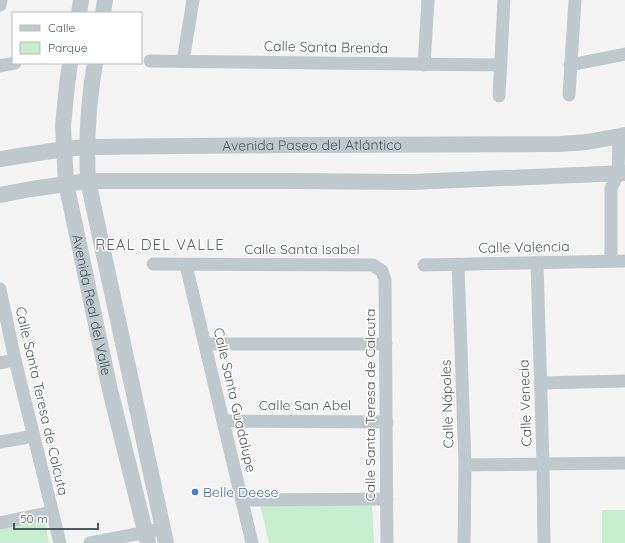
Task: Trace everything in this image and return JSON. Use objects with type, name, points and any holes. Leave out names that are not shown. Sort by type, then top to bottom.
[{"type":"street","points":[[0,5],[1,0]]},
{"type":"street","points":[[79,12],[81,0]]},
{"type":"street","points":[[103,12],[105,0]]},
{"type":"street","points":[[183,61],[193,0]]},
{"type":"street","points":[[424,64],[428,0]]},
{"type":"street","points":[[499,96],[504,0]]},
{"type":"street","points":[[568,95],[576,0]]},
{"type":"street","points":[[570,65],[625,54]]},
{"type":"street","name":"Calle Santa Brenda","points":[[150,61],[501,65]]},
{"type":"street","points":[[0,66],[12,64]]},
{"type":"street","name":"Avenida Real del Valle","points":[[70,64],[66,85],[63,126],[66,183],[110,390],[147,538]]},
{"type":"street","name":"Avenida Real del Valle","points":[[95,64],[89,99],[86,147],[88,181],[165,536]]},
{"type":"street","points":[[611,261],[611,188],[623,175],[622,136]]},
{"type":"street","name":"Avenida Paseo del Atlántico","points":[[0,158],[86,147],[572,144],[622,136]]},
{"type":"street","points":[[0,195],[66,183],[88,181],[412,182],[623,175]]},
{"type":"street","name":"Calle Valencia","points":[[424,265],[625,261]]},
{"type":"street","name":"Calle Venecia","points":[[537,262],[544,543]]},
{"type":"street","name":"Calle Santa Isabel","points":[[153,264],[373,265],[379,268]]},
{"type":"street","name":"Calle Nápoles","points":[[458,264],[465,465],[464,543]]},
{"type":"street","name":"Calle Santa Guadalupe","points":[[186,265],[252,543]]},
{"type":"street","name":"Calle Santa Teresa de Calcuta","points":[[379,268],[384,274],[385,280],[387,543]]},
{"type":"street","name":"Calle Santa Teresa de Calcuta","points":[[0,289],[15,360],[60,543]]},
{"type":"street","points":[[205,344],[386,344]]},
{"type":"street","points":[[0,363],[15,360]]},
{"type":"street","points":[[540,383],[625,381]]},
{"type":"street","name":"Calle San Abel","points":[[223,421],[387,422]]},
{"type":"street","points":[[0,442],[34,436]]},
{"type":"street","points":[[465,465],[625,462]]},
{"type":"street","points":[[242,500],[387,499]]},
{"type":"street","points":[[0,522],[52,512]]},
{"type":"street","points":[[90,543],[165,536]]},
{"type":"green space","points":[[259,500],[372,506],[374,543],[269,543]]},
{"type":"green space","points":[[602,510],[625,510],[625,543],[602,543]]},
{"type":"green space","points":[[44,518],[49,543],[0,543],[0,527]]},
{"type":"place","name":"Belle Deese","points":[[195,492]]},
{"type":"district","name":"REAL DEL VALLE","points":[[160,244]]}]
